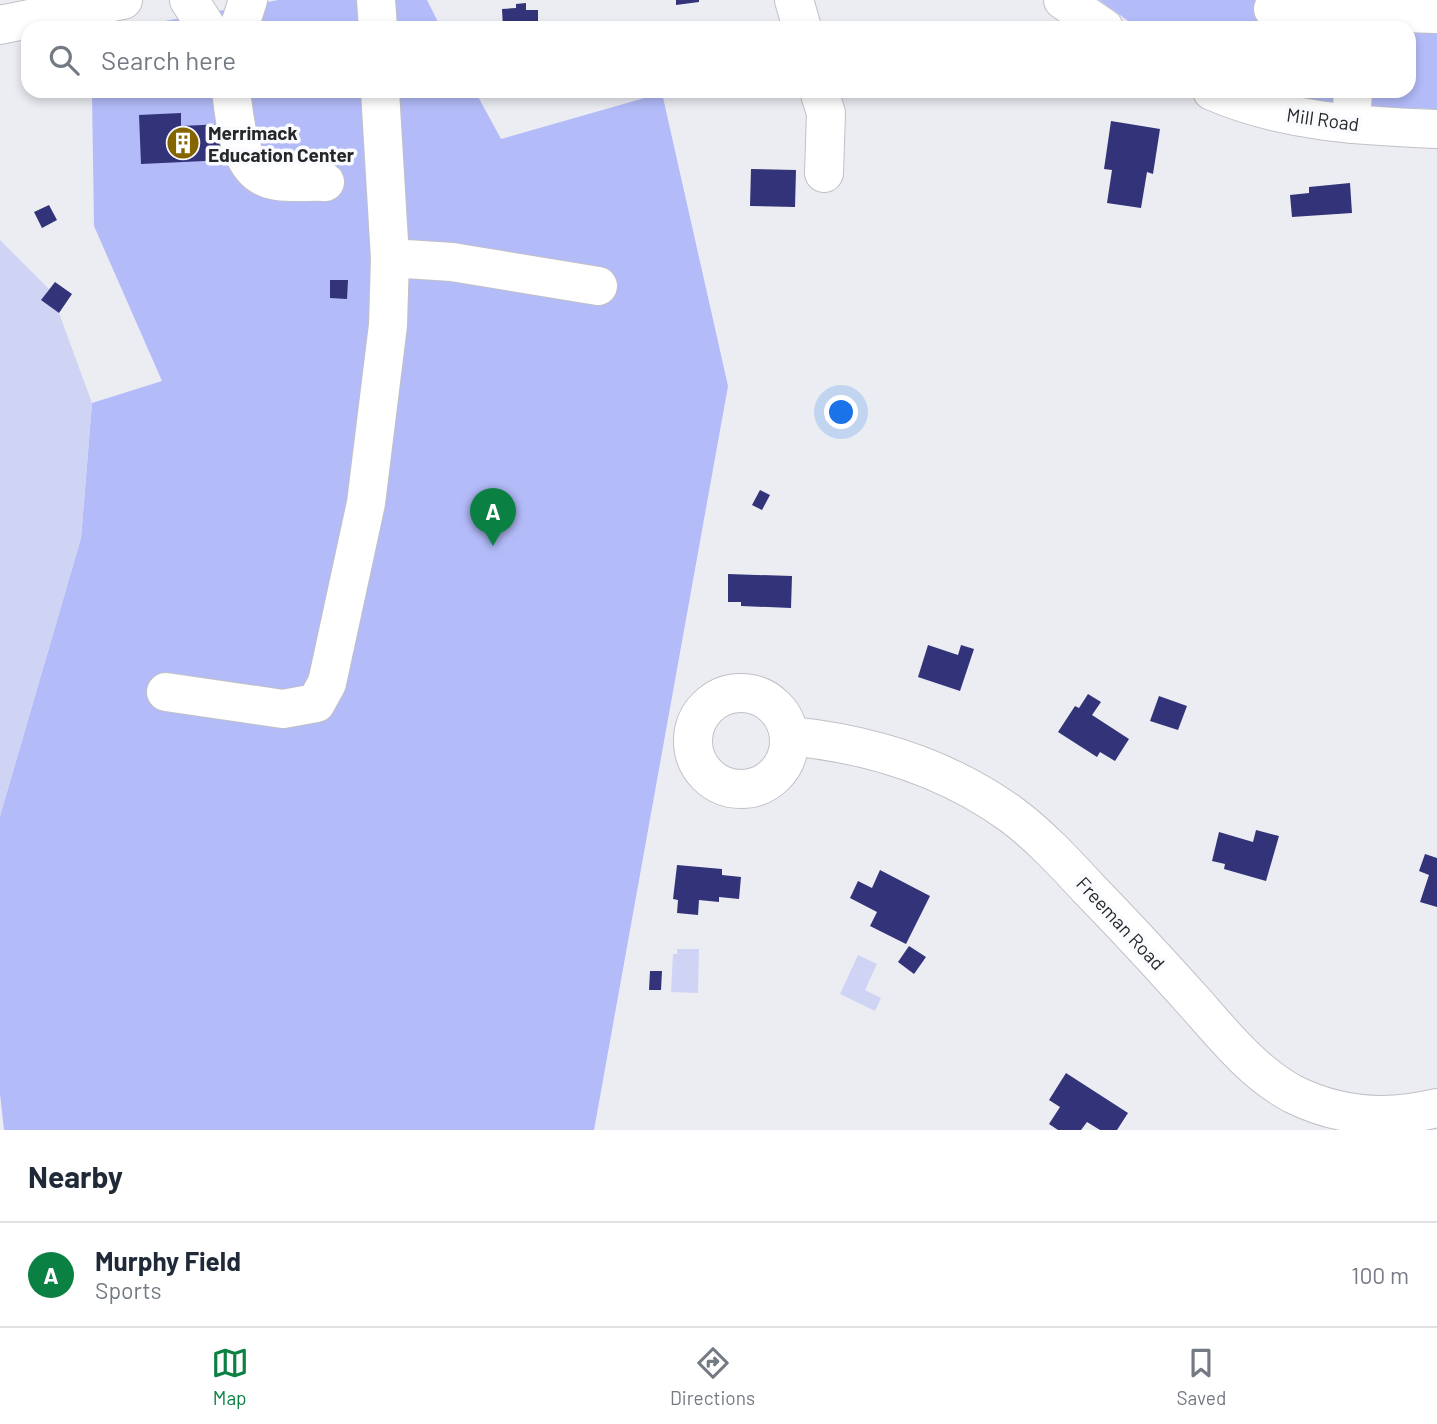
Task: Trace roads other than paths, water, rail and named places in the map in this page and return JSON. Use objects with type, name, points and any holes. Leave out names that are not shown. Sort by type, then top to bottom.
[{"type":"street","points":[[0,24],[123,0]]},
{"type":"street","points":[[189,0],[202,21]]},
{"type":"street","points":[[241,21],[248,0]]},
{"type":"street","points":[[376,0],[378,21]]},
{"type":"street","points":[[794,0],[800,21]]},
{"type":"street","points":[[1273,9],[1358,20],[1437,14]]},
{"type":"street","points":[[232,98],[240,141],[255,170],[267,178],[279,181],[325,182]]},
{"type":"street","points":[[166,692],[284,709],[316,703],[327,683],[366,503],[388,325],[390,258],[380,98]]},
{"type":"street","points":[[822,98],[826,113],[824,173]]},
{"type":"street","name":"Mill Road","points":[[1232,98],[1275,113],[1352,108],[1437,128]]},
{"type":"street","points":[[390,258],[452,262],[598,286]]},
{"type":"street","name":"Freeman Road","points":[[790,736],[843,743],[901,757],[935,770],[1013,816],[1059,857],[1133,934],[1242,1055],[1275,1083],[1294,1094],[1332,1109],[1362,1115],[1394,1116],[1437,1108]]},
{"type":"place","name":"Merrimack Education Center","points":[[183,143]]},
{"type":"place","name":"Murphy Field","points":[[493,546]]}]
